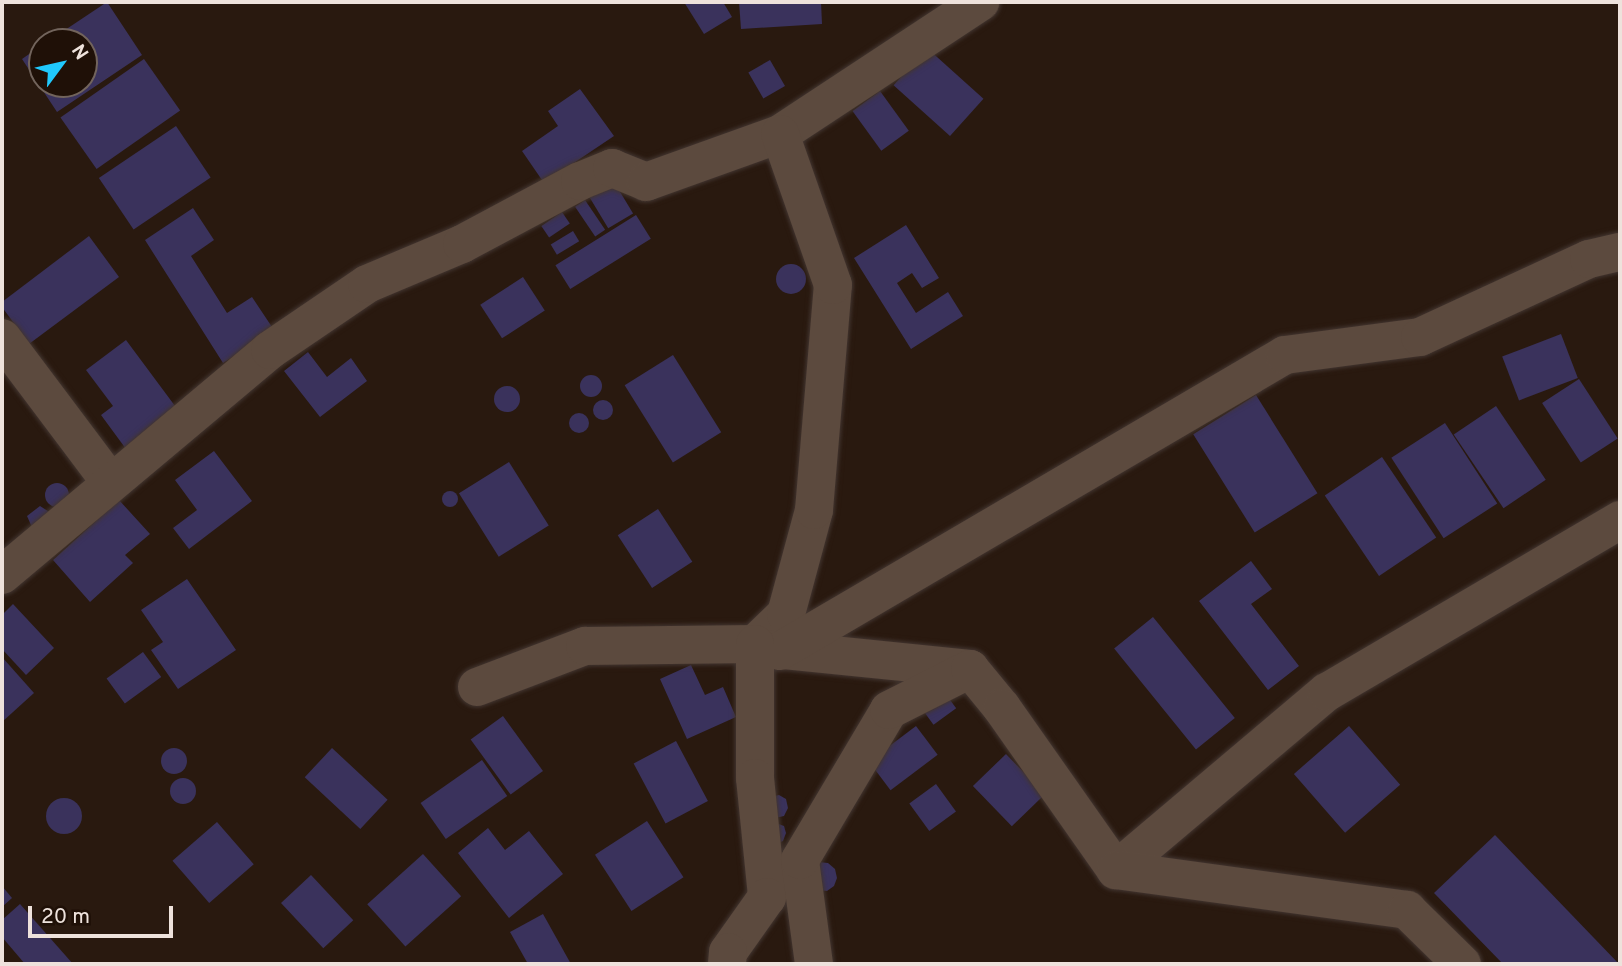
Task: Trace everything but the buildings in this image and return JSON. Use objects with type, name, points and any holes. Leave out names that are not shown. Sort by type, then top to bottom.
[{"type":"street","points":[[2,575],[270,350],[366,284],[461,244],[580,181],[611,168],[646,182],[780,134],[980,2]]},
{"type":"street","points":[[767,897],[755,778],[768,647],[786,614],[814,510],[833,285],[780,134]]},
{"type":"street","points":[[768,647],[1285,355],[1420,338],[1589,259],[1620,252]]},
{"type":"street","points":[[2,338],[110,482]]},
{"type":"street","points":[[1116,870],[1326,692],[1620,520]]},
{"type":"street","points":[[477,687],[585,646],[768,647],[970,669],[1002,708],[1116,870],[1408,910],[1462,964]]},
{"type":"street","points":[[727,964],[728,952],[767,897],[800,860],[889,710],[970,669]]},
{"type":"street","points":[[800,860],[814,964]]}]
